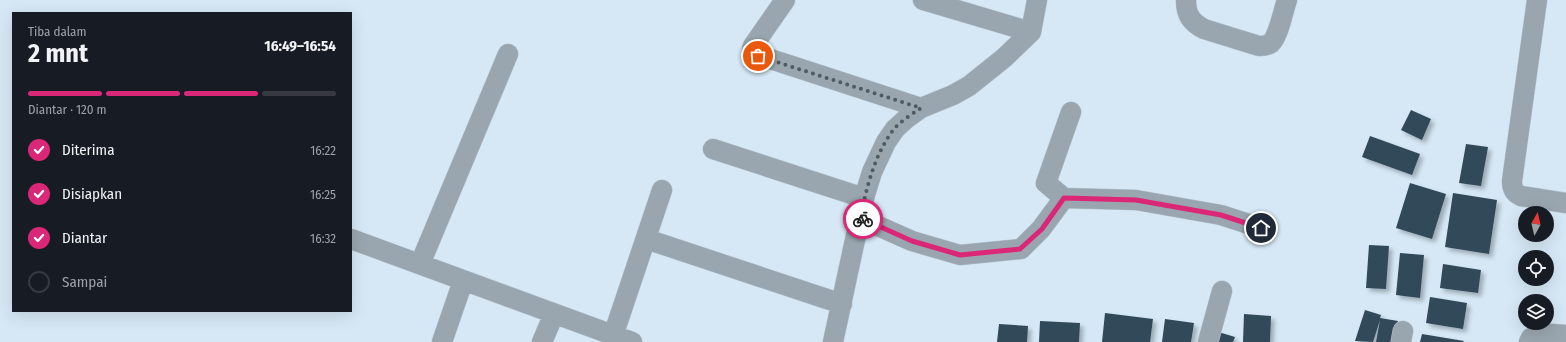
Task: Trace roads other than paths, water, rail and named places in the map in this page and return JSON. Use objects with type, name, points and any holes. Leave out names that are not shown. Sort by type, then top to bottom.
[{"type":"street","points":[[785,0],[753,46],[752,49],[755,54],[921,108]]},
{"type":"street","points":[[923,0],[1031,32]]},
{"type":"street","points":[[833,342],[864,198],[872,172],[886,142],[895,129],[921,108],[953,95],[969,86],[1004,58],[1031,32],[1037,0]]},
{"type":"street","points":[[1186,0],[1188,15],[1197,25],[1204,29],[1259,46],[1264,46],[1272,42],[1287,0]]},
{"type":"street","points":[[1537,0],[1512,188],[1521,196],[1566,203]]},
{"type":"street","points":[[420,264],[508,54]]},
{"type":"street","points":[[1071,112],[1046,183],[1064,198],[1136,200],[1221,215],[1261,228]]},
{"type":"street","points":[[713,149],[864,198]]},
{"type":"street","points":[[352,239],[622,339],[646,239],[662,190]]},
{"type":"street","points":[[860,218],[912,241],[960,255],[1020,249],[1042,229],[1064,198]]},
{"type":"street","points":[[646,239],[842,304]]},
{"type":"street","points":[[442,342],[463,281]]},
{"type":"street","points":[[1208,342],[1222,291]]},
{"type":"street","points":[[542,342],[554,314]]},
{"type":"street","points":[[1529,342],[1531,338],[1540,333],[1566,335]]}]
